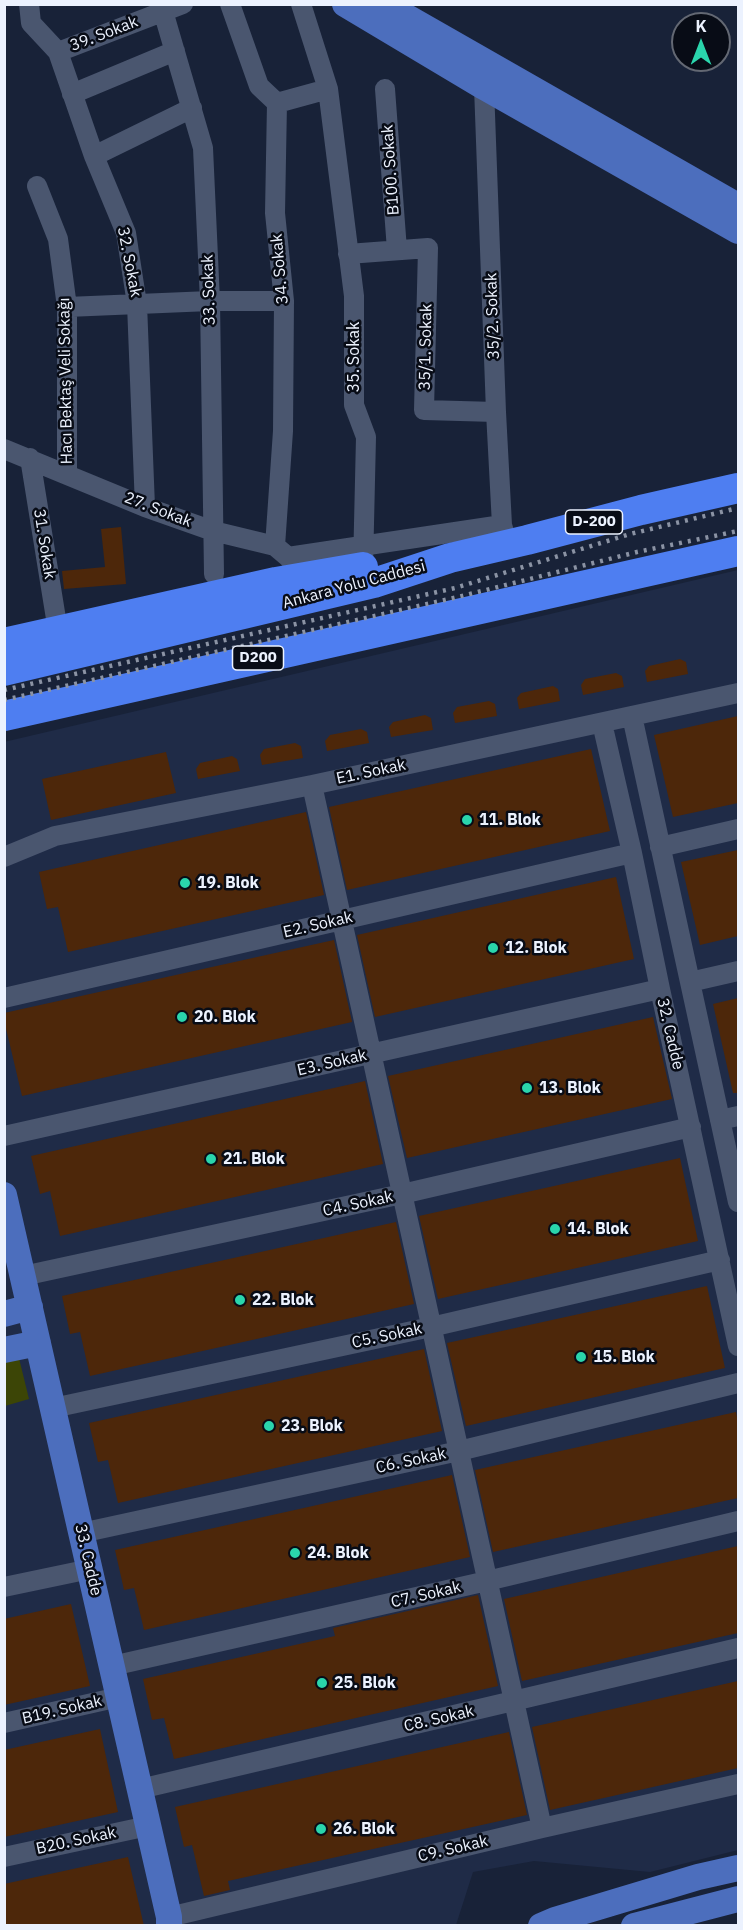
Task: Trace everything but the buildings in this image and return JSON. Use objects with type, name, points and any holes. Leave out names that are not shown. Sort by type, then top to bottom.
[{"type":"highway","name":"Ankara Yolu Caddesi","points":[[4,671],[374,583],[450,558],[505,535],[641,510],[738,488]]},
{"type":"highway","points":[[4,735],[311,662],[512,601],[738,551]]},
{"type":"highway","points":[[4,643],[58,631],[289,560],[363,557],[450,558]]},
{"type":"highway","name":"D200","points":[[4,716],[512,601]]},
{"type":"main road","points":[[345,4],[484,87],[738,231]]},
{"type":"main road","points":[[384,4],[738,207]]},
{"type":"main road","name":"33. Cadde","points":[[4,1195],[169,1921]]},
{"type":"main road","points":[[4,1314],[30,1307]]},
{"type":"main road","points":[[4,1350],[38,1343]]},
{"type":"main road","points":[[541,1926],[698,1877],[738,1868]]},
{"type":"main road","points":[[634,1926],[738,1899]]},
{"type":"street","name":"32. Sokak","points":[[29,4],[31,23],[58,52],[94,156],[126,233],[137,304],[145,507]]},
{"type":"street","name":"39. Sokak","points":[[58,52],[183,4]]},
{"type":"street","points":[[230,4],[259,86],[277,103],[328,89]]},
{"type":"street","name":"35. Sokak","points":[[301,4],[328,89],[354,296],[354,405],[366,437],[363,557]]},
{"type":"street","name":"33. Sokak","points":[[163,11],[203,148],[210,301],[214,574]]},
{"type":"street","points":[[72,94],[175,51]]},
{"type":"street","name":"35/2. Sokak","points":[[484,87],[496,412],[505,535]]},
{"type":"street","name":"B100. Sokak","points":[[385,89],[397,250]]},
{"type":"street","name":"34. Sokak","points":[[277,103],[275,213],[284,301],[283,431],[289,560]]},
{"type":"street","points":[[94,156],[192,108]]},
{"type":"street","name":"Hacı Bektaş Veli Sokağı","points":[[37,186],[58,239],[67,307],[68,473]]},
{"type":"street","name":"35/1. Sokak","points":[[397,250],[428,248],[424,410],[496,412]]},
{"type":"street","points":[[348,254],[397,250]]},
{"type":"street","points":[[67,307],[210,301],[284,301]]},
{"type":"street","name":"27. Sokak","points":[[4,449],[68,473],[145,507],[289,560]]},
{"type":"street","name":"31. Sokak","points":[[30,458],[58,631]]},
{"type":"street","points":[[363,557],[505,535]]},
{"type":"street","name":"E1. Sokak","points":[[4,857],[55,836],[312,785],[738,693]]},
{"type":"street","name":"32. Cadde","points":[[632,716],[690,982],[729,1118],[738,1202]]},
{"type":"street","name":"32. Cadde","points":[[602,723],[738,1346]]},
{"type":"street","points":[[312,785],[542,1828]]},
{"type":"street","points":[[660,847],[738,829]]},
{"type":"street","name":"E2. Sokak","points":[[4,998],[632,853]]},
{"type":"street","points":[[690,982],[738,971]]},
{"type":"street","name":"E3. Sokak","points":[[4,1136],[660,989]]},
{"type":"street","name":"C4. Sokak","points":[[23,1276],[402,1194],[691,1127]]},
{"type":"street","name":"C5. Sokak","points":[[53,1408],[431,1327],[720,1260]]},
{"type":"street","name":"C6. Sokak","points":[[81,1533],[459,1451],[738,1383]]},
{"type":"street","name":"C7. Sokak","points":[[112,1666],[487,1581],[738,1521]]},
{"type":"street","points":[[4,1587],[90,1569]]},
{"type":"street","name":"C8. Sokak","points":[[140,1789],[738,1648]]},
{"type":"street","name":"B19. Sokak","points":[[4,1723],[119,1697]]},
{"type":"street","name":"C9. Sokak","points":[[169,1921],[542,1828],[738,1784]]},
{"type":"street","name":"B20. Sokak","points":[[4,1857],[148,1826]]},
{"type":"shaded area","points":[[738,570],[738,1850],[650,1872],[534,1861],[473,1872],[456,1925],[5,1925],[4,742]]},
{"type":"green space","points":[[18,1354],[29,1399],[5,1406],[5,1356]]},
{"type":"railway","points":[[4,690],[455,588],[630,534],[738,508]]},
{"type":"railway","points":[[4,700],[458,597],[637,552],[738,531]]},
{"type":"place","name":"11. Blok","points":[[467,820]]},
{"type":"place","name":"19. Blok","points":[[185,883]]},
{"type":"place","name":"12. Blok","points":[[493,948]]},
{"type":"place","name":"20. Blok","points":[[182,1017]]},
{"type":"place","name":"13. Blok","points":[[527,1088]]},
{"type":"place","name":"21. Blok","points":[[211,1159]]},
{"type":"place","name":"14. Blok","points":[[555,1229]]},
{"type":"place","name":"22. Blok","points":[[240,1300]]},
{"type":"place","name":"15. Blok","points":[[581,1357]]},
{"type":"place","name":"23. Blok","points":[[269,1426]]},
{"type":"place","name":"24. Blok","points":[[295,1553]]},
{"type":"place","name":"25. Blok","points":[[322,1683]]},
{"type":"place","name":"26. Blok","points":[[321,1829]]}]
